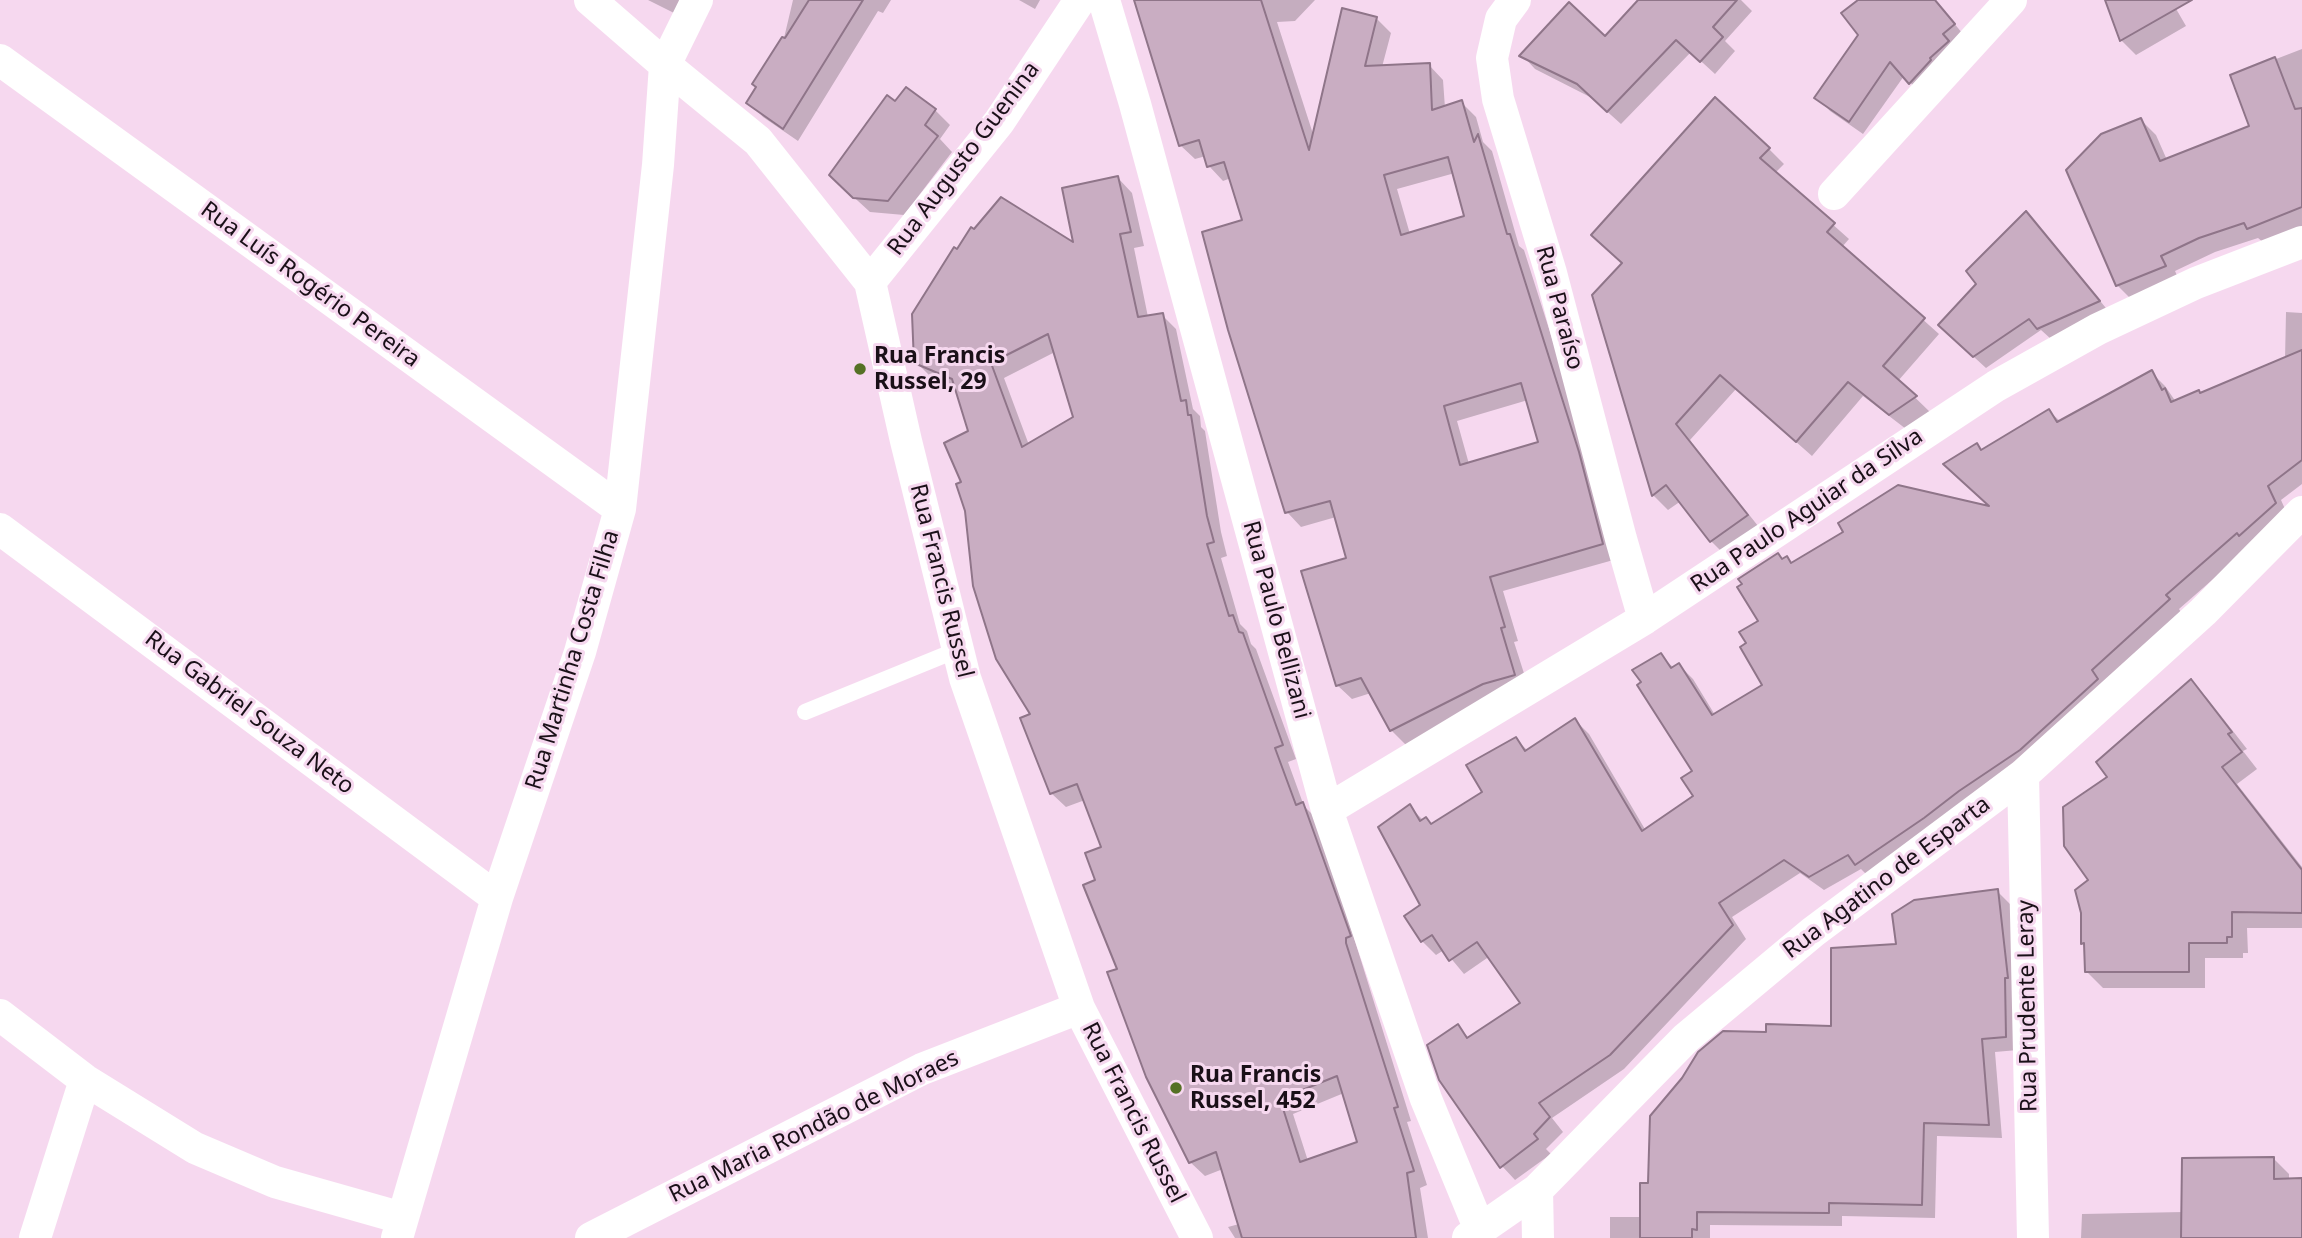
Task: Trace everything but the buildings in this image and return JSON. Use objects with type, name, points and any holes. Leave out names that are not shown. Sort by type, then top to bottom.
[{"type":"street","name":"Rua Francis Russel","points":[[590,0],[664,65],[758,141],[870,282],[965,678],[1079,1008],[1197,1238]]},
{"type":"street","points":[[664,65],[697,0]]},
{"type":"street","name":"Rua Augusto Guenina","points":[[870,282],[999,122],[1080,0]]},
{"type":"street","name":"Rua Paulo Bellizani","points":[[1104,0],[1135,104],[1328,810],[1474,1234]]},
{"type":"street","name":"Rua Paraíso","points":[[1515,0],[1501,19],[1492,58],[1498,99],[1551,273],[1644,619]]},
{"type":"street","points":[[1834,194],[2011,0]]},
{"type":"street","name":"Rua Luís Rogério Pereira","points":[[0,60],[620,509]]},
{"type":"street","name":"Rua Martinha Costa Filha","points":[[400,1228],[497,898],[580,652],[620,509],[658,165],[664,65]]},
{"type":"street","name":"Rua Paulo Aguiar da Silva","points":[[1328,810],[1644,619],[1996,386],[2049,355],[2098,329],[2196,284],[2302,242]]},
{"type":"street","name":"Rua Agatino de Esparta","points":[[1474,1234],[1537,1190],[1686,1038],[1813,932],[2023,775],[2203,612],[2302,512]]},
{"type":"street","name":"Rua Gabriel Souza Neto","points":[[0,529],[497,898]]},
{"type":"street","name":"Rua Prudente Leray","points":[[2023,775],[2033,1238]]},
{"type":"street","name":"Rua Maria Rondão de Moraes","points":[[591,1238],[922,1069],[1079,1008]]},
{"type":"street","points":[[0,1015],[85,1080],[195,1148],[275,1182],[400,1228]]},
{"type":"street","points":[[35,1238],[85,1080]]},
{"type":"street","points":[[1537,1190],[1538,1238]]},
{"type":"lane","points":[[805,712],[957,650]]},
{"type":"place","name":"Rua Francis Russel, 29","points":[[860,369]]},
{"type":"place","name":"Rua Francis Russel, 452","points":[[1176,1088]]}]
